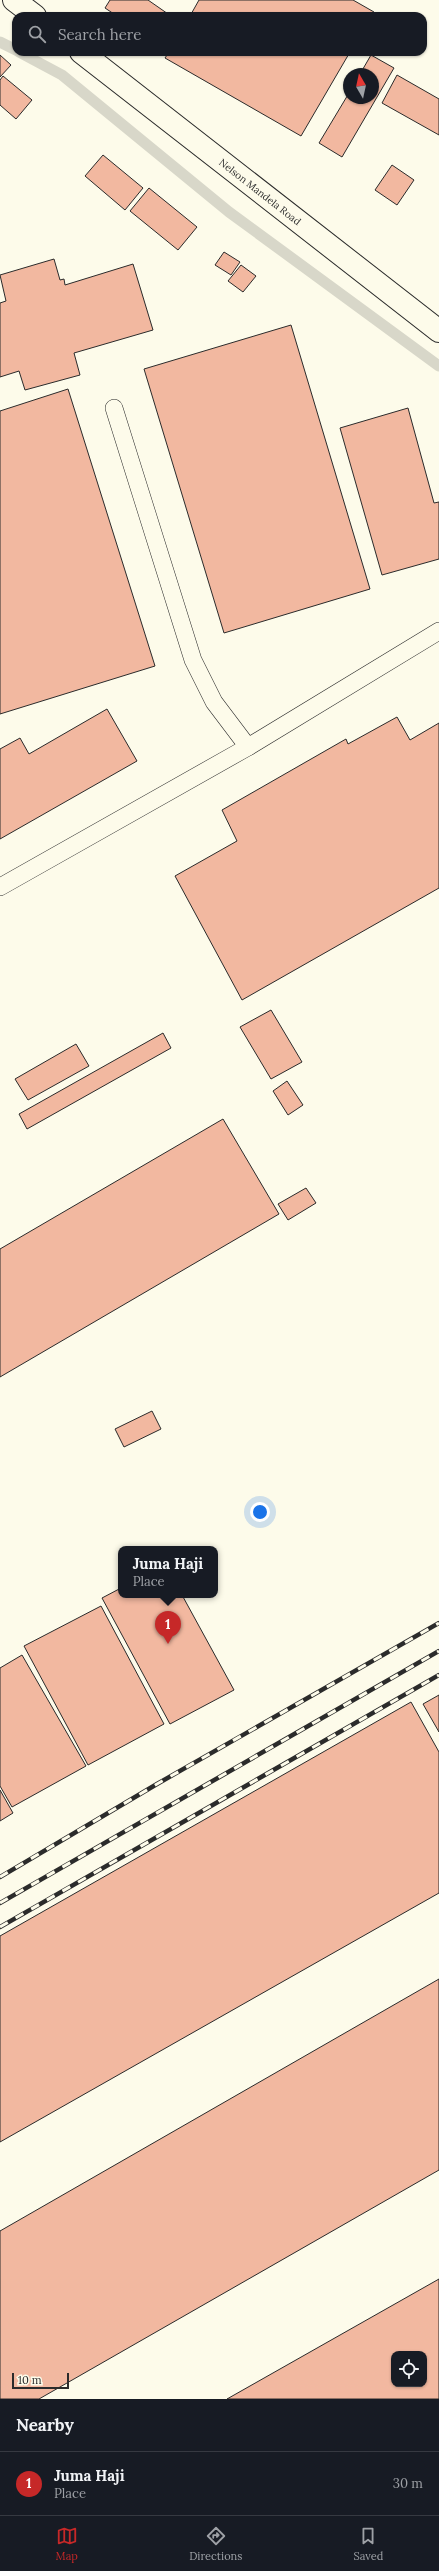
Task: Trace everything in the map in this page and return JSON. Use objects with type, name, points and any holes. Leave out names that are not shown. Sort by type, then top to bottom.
[{"type":"main road","points":[[14,0],[30,12]]},
{"type":"main road","name":"Nelson Mandela Road","points":[[86,56],[439,331]]},
{"type":"lane","points":[[114,408],[193,660],[214,702],[248,747]]},
{"type":"lane","points":[[0,887],[248,747],[439,631]]},
{"type":"building","points":[[110,0],[148,0],[165,12],[111,12],[105,8]]},
{"type":"building","points":[[199,0],[353,0],[374,12],[192,12]]},
{"type":"building","points":[[0,55],[11,65],[0,77]]},
{"type":"building","points":[[166,56],[348,56],[301,136],[165,58]]},
{"type":"building","points":[[370,56],[373,56],[394,68],[379,94],[379,68],[363,68]]},
{"type":"building","points":[[397,75],[439,99],[439,135],[382,103]]},
{"type":"building","points":[[3,76],[32,100],[16,119],[0,105],[0,80]]},
{"type":"building","points":[[343,103],[373,104],[342,157],[319,143]]},
{"type":"building","points":[[103,155],[143,188],[125,210],[85,176]]},
{"type":"building","points":[[392,165],[414,180],[397,205],[375,190]]},
{"type":"building","points":[[149,188],[197,227],[178,250],[130,211]]},
{"type":"building","points":[[224,252],[240,262],[231,275],[215,265]]},
{"type":"building","points":[[54,259],[60,280],[64,279],[65,285],[133,264],[153,330],[74,353],[80,375],[25,390],[19,371],[0,377],[0,303],[6,301],[0,275]]},
{"type":"building","points":[[241,265],[256,276],[243,292],[228,281]]},
{"type":"building","points":[[291,325],[370,589],[224,633],[144,369]]},
{"type":"building","points":[[68,389],[155,666],[0,714],[0,411]]},
{"type":"building","points":[[408,408],[434,503],[439,502],[439,559],[382,575],[340,428]]},
{"type":"building","points":[[107,709],[137,761],[0,839],[0,749],[20,738],[29,754]]},
{"type":"building","points":[[397,717],[410,740],[439,723],[439,888],[242,1000],[175,876],[237,841],[222,810],[346,739],[348,744]]},
{"type":"building","points":[[271,1010],[302,1062],[271,1079],[240,1027]]},
{"type":"building","points":[[163,1033],[171,1048],[27,1129],[19,1114]]},
{"type":"building","points":[[76,1044],[89,1066],[28,1100],[15,1079]]},
{"type":"building","points":[[287,1081],[303,1105],[288,1115],[273,1091]]},
{"type":"building","points":[[223,1119],[279,1214],[0,1377],[0,1249]]},
{"type":"building","points":[[306,1188],[316,1203],[288,1220],[278,1204]]},
{"type":"building","points":[[152,1411],[161,1429],[124,1447],[115,1429]]},
{"type":"building","points":[[118,1590],[118,1598],[184,1598],[234,1690],[170,1724],[102,1598]]},
{"type":"building","points":[[101,1606],[164,1724],[88,1765],[24,1646]]},
{"type":"building","points":[[22,1655],[86,1766],[12,1807],[0,1786],[0,1668]]},
{"type":"building","points":[[439,1695],[439,1732],[423,1704]]},
{"type":"building","points":[[411,1702],[439,1752],[439,1893],[0,2142],[0,1936]]},
{"type":"building","points":[[0,1790],[13,1813],[0,1821]]},
{"type":"building","points":[[439,1979],[439,2170],[39,2399],[0,2399],[0,2231]]},
{"type":"building","points":[[439,2279],[439,2399],[227,2399]]},
{"type":"waterway","points":[[0,42],[12,48]]},
{"type":"waterway","points":[[26,56],[62,75],[229,212],[439,366]]},
{"type":"railway","points":[[0,1877],[157,1784],[439,1623]]},
{"type":"railway","points":[[0,1903],[439,1651]]},
{"type":"railway","points":[[0,1927],[439,1675]]},
{"type":"place","name":"Juma Haji","points":[[168,1644]]}]
